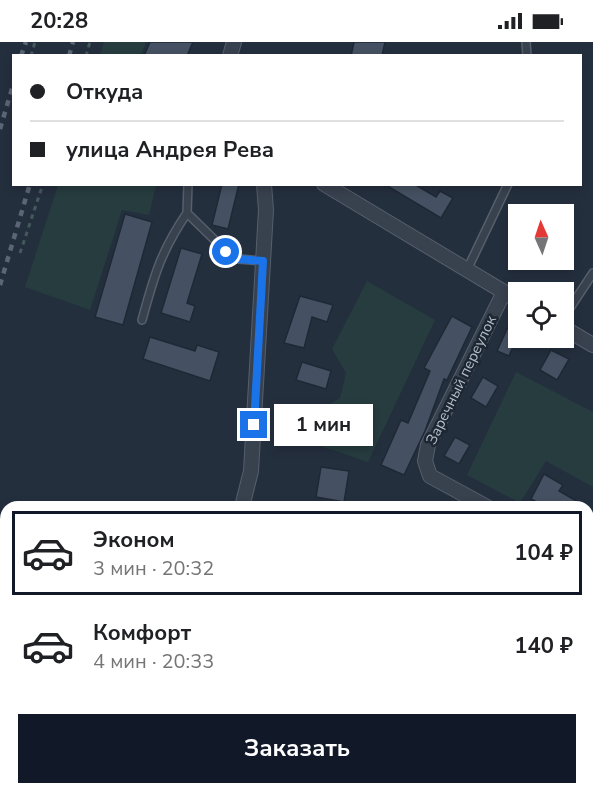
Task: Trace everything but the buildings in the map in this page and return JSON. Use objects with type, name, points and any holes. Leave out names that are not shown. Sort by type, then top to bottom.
[{"type":"street","points":[[244,501],[251,471],[266,210],[264,186]]},
{"type":"street","points":[[327,186],[508,295]]},
{"type":"street","name":"Заречный переулок","points":[[476,501],[430,476],[425,461],[428,445],[504,292]]},
{"type":"street","points":[[574,334],[593,345]]},
{"type":"lane","points":[[142,320],[158,263],[166,244],[187,213],[188,186]]},
{"type":"lane","points":[[467,270],[507,186]]},
{"type":"lane","points":[[187,213],[226,252],[239,259],[263,261]]},
{"type":"lane","points":[[574,302],[593,273]]},
{"type":"path","points":[[20,253],[42,186]]},
{"type":"green space","points":[[104,42],[146,42],[141,54],[100,54]]},
{"type":"green space","points":[[58,186],[156,186],[149,215],[122,210],[90,310],[25,287]]},
{"type":"green space","points":[[367,281],[435,320],[368,462],[309,442],[316,412],[340,398],[346,373],[332,349]]},
{"type":"green space","points":[[516,372],[593,412],[593,487],[546,461],[521,501],[516,501],[467,475]]},
{"type":"railway","points":[[22,54],[26,42]]},
{"type":"railway","points":[[70,54],[73,42]]},
{"type":"railway","points":[[0,129],[12,89]]},
{"type":"railway","points":[[0,285],[29,186]]},
{"type":"route","points":[[226,252],[239,259],[263,261],[254,425]]}]
